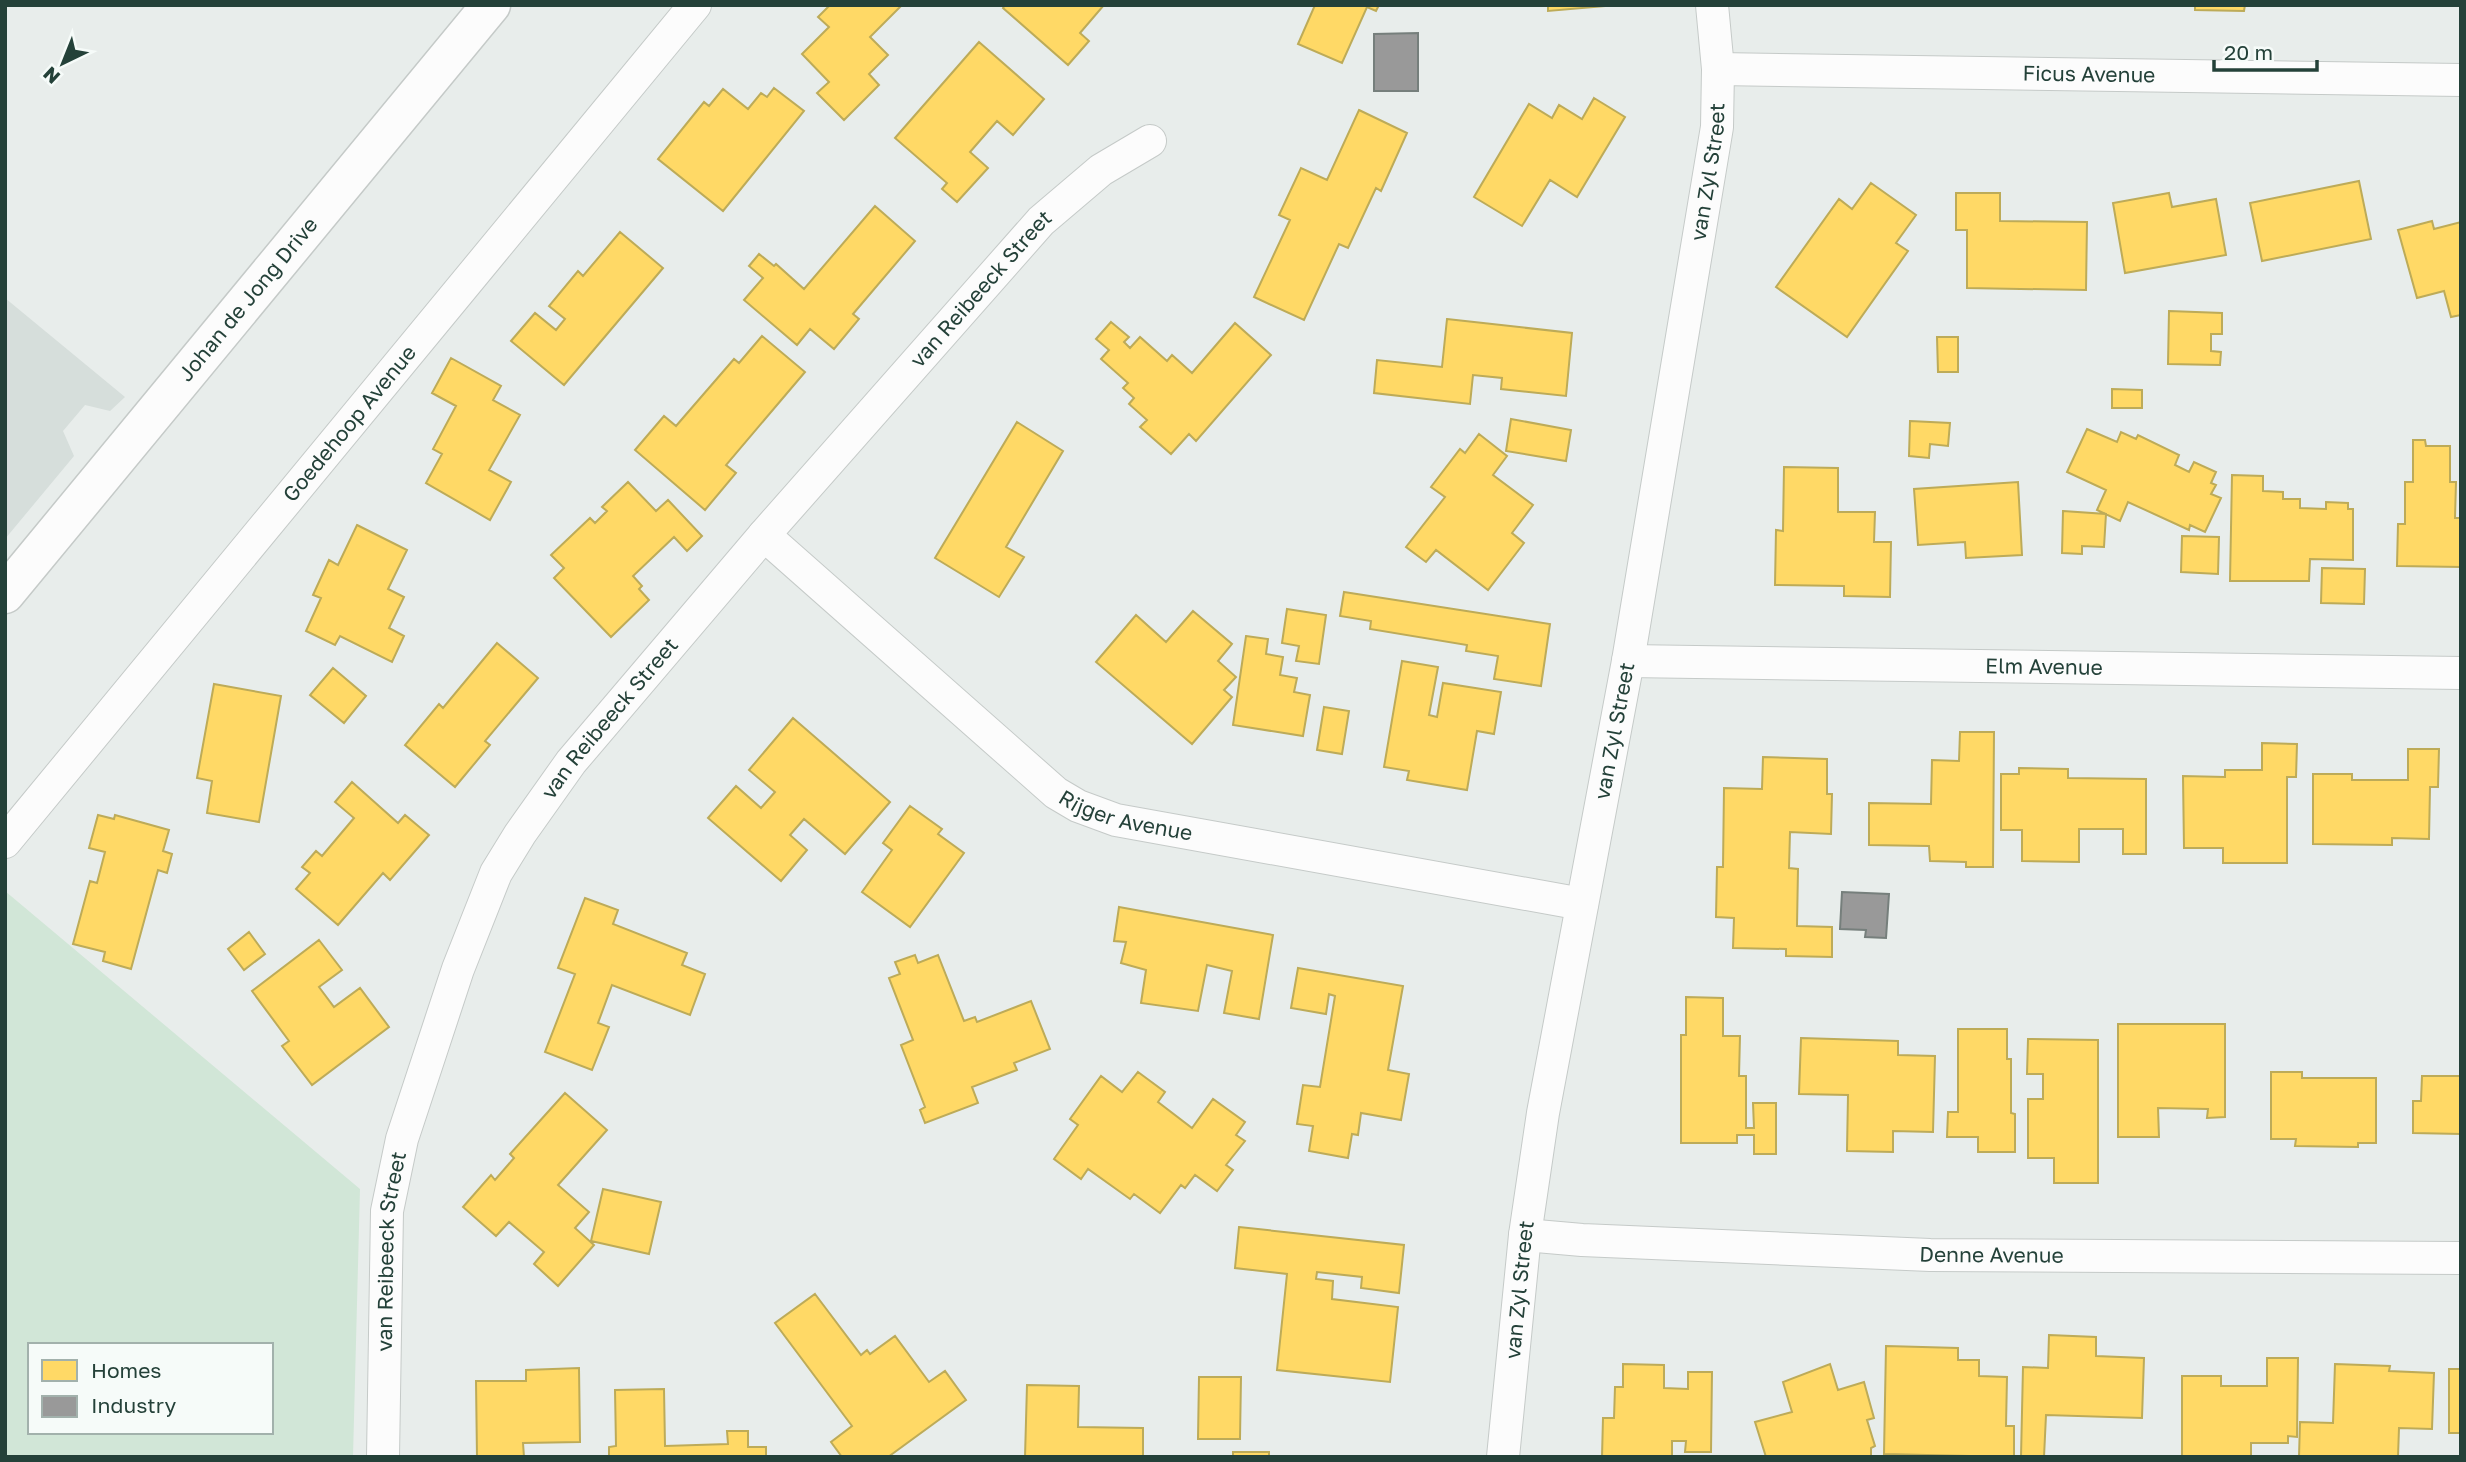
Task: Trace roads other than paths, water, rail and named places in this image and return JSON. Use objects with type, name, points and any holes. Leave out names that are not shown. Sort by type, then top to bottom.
[{"type":"street","name":"Johan de Jong Drive","points":[[5,594],[491,5]]},
{"type":"street","name":"Goedehoop Avenue","points":[[5,842],[695,5]]},
{"type":"street","name":"van Zyl Street","points":[[1503,1457],[1525,1235],[1542,1113],[1628,661],[1717,127],[1718,69],[1712,5]]},
{"type":"street","name":"Ficus Avenue","points":[[1718,69],[2461,80]]},
{"type":"street","name":"van Reibeeck Street","points":[[383,1457],[387,1211],[393,1175],[402,1139],[447,1003],[492,884],[520,834],[572,762],[764,535],[1041,221],[1101,170],[1150,141]]},
{"type":"street","name":"Rijger Avenue","points":[[764,535],[1056,793],[1079,806],[1116,820],[1582,904]]},
{"type":"street","name":"Elm Avenue","points":[[1628,661],[2461,673]]},
{"type":"street","name":"Denne Avenue","points":[[1525,1235],[1930,1255],[2461,1258]]}]
